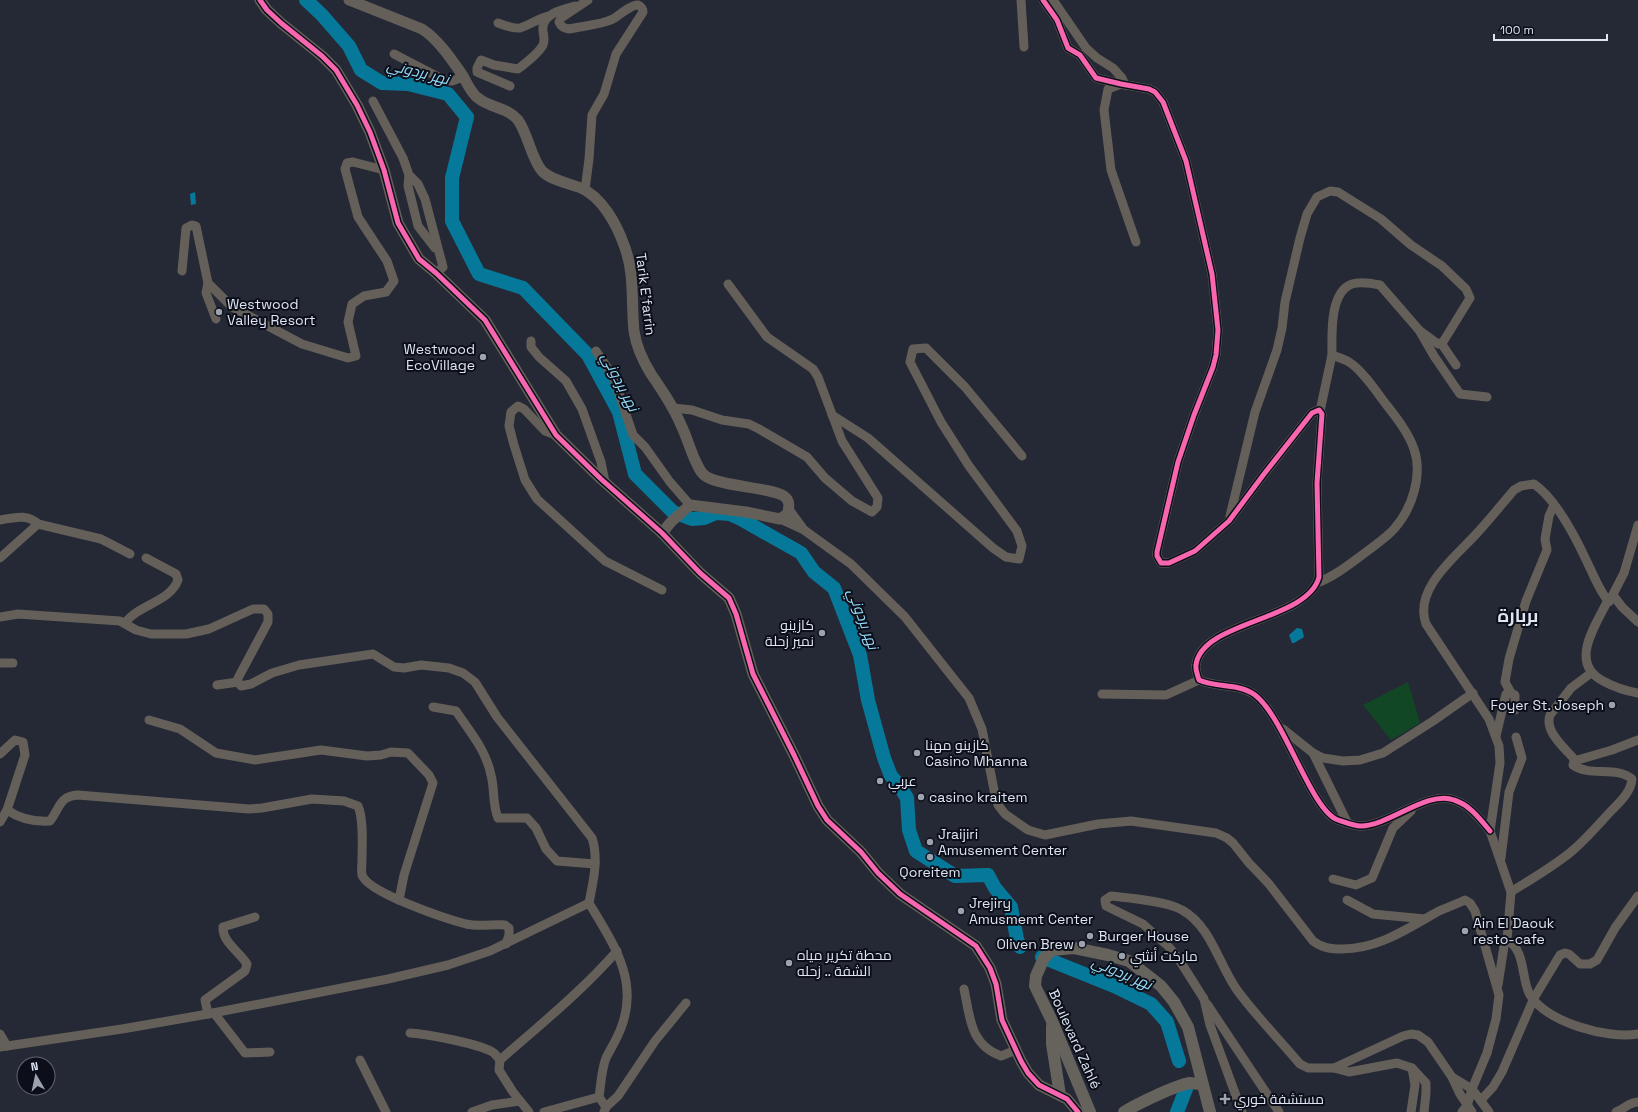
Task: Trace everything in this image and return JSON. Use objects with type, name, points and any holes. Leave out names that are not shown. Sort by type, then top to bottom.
[{"type":"main road","name":"Boulevard Zahlé","points":[[1090,1112],[1052,1021],[1035,986],[1036,976],[1044,958],[1052,950],[1074,948],[1129,961],[1161,986],[1180,1011],[1188,1027],[1210,1112]]},
{"type":"main road","points":[[1052,1021],[1052,1044],[1060,1095]]},
{"type":"main road","points":[[1124,1112],[1142,1102],[1189,1083],[1202,1084]]},
{"type":"street","points":[[260,0],[267,10],[281,23],[322,56],[336,70],[357,105],[370,132],[384,170],[398,223],[419,259],[436,273],[485,320],[556,435],[605,482],[662,533],[700,573],[729,598],[736,614],[753,674],[818,806],[827,820],[861,852],[878,873],[900,894],[976,946],[990,968],[996,984],[1002,1020],[1028,1073],[1039,1085],[1067,1099],[1078,1112]]},
{"type":"street","name":"Tarik E'farrin","points":[[349,0],[422,29],[431,35],[477,98],[503,109],[517,119],[522,126],[530,148],[542,171],[558,180],[585,190],[603,207],[613,222],[625,246],[631,272],[634,329],[638,345],[649,371],[673,408],[682,426],[690,450],[702,474],[714,480],[732,485],[776,492],[786,497],[788,508]]},
{"type":"street","points":[[1021,0],[1024,47]]},
{"type":"street","points":[[1044,0],[1057,20],[1068,48],[1080,55],[1096,78],[1123,85],[1149,89],[1158,95],[1163,102],[1186,160],[1212,274],[1218,322],[1216,355],[1178,462],[1157,556],[1161,562],[1169,564],[1195,551],[1229,521],[1312,413],[1314,411],[1320,411]]},
{"type":"street","points":[[1053,0],[1086,48],[1097,58],[1113,68],[1122,78],[1123,85]]},
{"type":"street","points":[[510,86],[477,72],[477,68],[481,60],[494,65],[518,69],[542,46],[545,20],[563,9],[585,2]]},
{"type":"street","points":[[585,2],[561,18],[559,22],[561,26],[569,29],[603,23],[613,19],[633,6],[638,5],[643,9],[643,12],[616,54],[604,94],[592,115],[585,190]]},
{"type":"street","points":[[498,23],[513,28],[520,28],[541,18],[550,16]]},
{"type":"street","points":[[394,54],[444,80],[452,81],[463,77]]},
{"type":"street","points":[[1123,85],[1108,89],[1104,110],[1111,170],[1136,242]]},
{"type":"street","points":[[373,101],[409,175],[418,184],[425,199],[443,266],[436,273]]},
{"type":"street","points":[[208,283],[232,307],[302,344],[348,358],[356,356],[348,322],[352,304],[364,296],[386,292],[394,280],[387,261],[358,217],[345,169],[348,163],[353,162],[384,170]]},
{"type":"street","points":[[409,175],[408,186],[418,226],[438,251]]},
{"type":"street","points":[[1229,521],[1255,412],[1277,350],[1282,328],[1285,302],[1300,238],[1307,214],[1317,197],[1330,191],[1338,192],[1381,219],[1412,245],[1442,266],[1466,289],[1470,300],[1445,340],[1438,344],[1419,330]]},
{"type":"street","points":[[182,271],[186,228],[192,225],[196,226],[208,283],[206,293],[216,319]]},
{"type":"street","points":[[1199,680],[1196,666],[1200,655],[1211,641],[1285,608],[1309,593],[1317,583],[1319,577],[1317,483],[1322,415],[1320,411],[1332,355],[1333,322],[1337,298],[1350,284],[1360,282],[1380,285],[1419,330],[1434,356],[1460,394],[1487,397]]},
{"type":"street","points":[[673,408],[692,410],[722,420],[748,424],[759,429],[807,457],[825,478],[852,501],[872,512],[877,507],[878,498],[842,441],[836,429],[818,377],[813,369],[767,337],[728,284]]},
{"type":"street","points":[[531,341],[531,348],[539,358],[566,381],[582,410],[601,462],[605,482]]},
{"type":"street","points":[[1441,343],[1456,365]]},
{"type":"street","points":[[832,415],[868,438],[993,548],[1006,557],[1019,559],[1022,546],[1018,531],[969,466],[942,422],[910,362],[913,349],[926,348],[965,387],[1022,456]]},
{"type":"street","points":[[596,351],[613,376],[633,435],[645,447],[670,482],[686,508]]},
{"type":"street","points":[[1317,583],[1329,579],[1348,566],[1395,528],[1413,495],[1416,476],[1414,450],[1406,431],[1360,372],[1349,362],[1332,355]]},
{"type":"street","points":[[556,435],[545,431],[524,409],[518,406],[511,412],[509,426],[516,452],[525,480],[537,499],[605,561],[662,590]]},
{"type":"street","points":[[1490,831],[1500,763],[1499,746],[1489,718],[1426,624],[1423,614],[1424,604],[1433,582],[1449,561],[1478,533],[1514,490],[1521,486],[1534,484],[1539,487],[1554,505],[1569,526],[1610,597],[1638,622]]},
{"type":"street","points":[[1515,710],[1515,695],[1511,693],[1505,682],[1509,659],[1526,602],[1546,550],[1545,539],[1549,516],[1554,505]]},
{"type":"street","points":[[662,533],[686,508],[746,512],[780,519],[804,530],[851,564],[905,617],[968,698],[982,729],[998,804],[1005,814],[1028,830],[1045,835],[1098,824],[1131,821],[1216,833],[1227,838],[1233,843],[1252,867],[1269,884],[1313,942],[1319,946],[1330,949],[1353,949],[1382,941],[1427,919],[1439,911],[1465,900],[1470,903],[1475,911],[1499,996],[1497,1014],[1488,1053],[1472,1089],[1467,1110]]},
{"type":"street","points":[[780,519],[786,516],[788,508]]},
{"type":"street","points":[[788,508],[804,530]]},
{"type":"street","points":[[0,520],[25,517],[33,519],[38,524],[101,539],[130,554]]},
{"type":"street","points":[[0,558],[38,524]]},
{"type":"street","points":[[1638,525],[1624,573],[1590,637],[1586,651],[1586,662],[1591,673],[1613,686],[1638,692]]},
{"type":"street","points":[[124,623],[136,612],[171,592],[178,580],[176,574],[146,558]]},
{"type":"street","points":[[0,616],[18,614],[120,621],[136,630],[151,634],[186,634],[209,629],[246,611],[259,608],[264,609],[268,614],[268,622],[240,673],[238,682]]},
{"type":"street","points":[[238,682],[241,686],[245,686],[272,673],[299,665],[373,654],[394,667],[404,668],[431,665],[463,673],[475,682],[497,717],[592,838],[595,848],[595,864],[589,903],[617,951],[626,978],[626,1007],[622,1027],[606,1058],[602,1074],[599,1098],[605,1110],[618,1096],[655,1041],[686,1003]]},
{"type":"street","points":[[0,663],[13,663]]},
{"type":"street","points":[[1576,760],[1553,734],[1548,720],[1565,694],[1577,682],[1591,673]]},
{"type":"street","points":[[1102,694],[1166,695],[1199,680],[1206,683],[1226,685],[1254,694],[1280,727],[1317,800],[1329,815],[1336,820],[1362,826],[1377,823],[1438,798],[1453,799],[1467,807],[1490,831],[1511,892],[1507,940],[1504,946],[1497,989]]},
{"type":"street","points":[[217,685],[238,682]]},
{"type":"street","points":[[1496,737],[1506,694],[1511,693]]},
{"type":"street","points":[[1280,727],[1313,753],[1323,758],[1343,761],[1360,760],[1383,753],[1473,694]]},
{"type":"street","points":[[433,707],[456,711],[480,744],[488,761],[492,777],[494,807],[498,818],[527,818],[536,828],[546,849],[557,861],[595,864]]},
{"type":"street","points":[[149,720],[180,729],[216,753],[255,760],[321,750],[368,756],[381,755],[391,752],[408,753],[429,775],[432,783],[404,875],[399,900]]},
{"type":"street","points":[[1501,860],[1509,792],[1522,758],[1516,737]]},
{"type":"street","points":[[0,754],[16,740],[23,742],[25,755],[7,810],[0,822]]},
{"type":"street","points":[[1511,892],[1539,874],[1577,846],[1625,796],[1635,778],[1627,774],[1596,772],[1577,768],[1573,766],[1574,761],[1612,750],[1638,740]]},
{"type":"street","points":[[1313,753],[1347,822]]},
{"type":"street","points":[[7,810],[18,817],[35,821],[50,821],[61,802],[72,796],[249,809],[312,799],[350,802],[358,806],[361,815],[361,868],[364,879],[399,900],[420,910],[467,924],[486,926],[505,925],[509,928],[506,944]]},
{"type":"street","points":[[1333,879],[1356,885],[1372,878],[1393,828],[1416,807]]},
{"type":"street","points":[[1279,1112],[1169,947],[1143,924],[1106,906],[1105,900],[1111,896],[1147,901],[1182,909],[1196,920],[1208,938],[1236,989],[1300,1064],[1312,1068],[1334,1068],[1349,1072],[1397,1063],[1412,1068],[1425,1081],[1424,1112]]},
{"type":"street","points":[[1481,1100],[1493,1087],[1502,1072],[1534,998],[1560,955],[1565,953],[1569,954],[1580,964],[1590,964],[1597,960],[1614,928],[1638,896]]},
{"type":"street","points":[[1347,900],[1373,914],[1427,919]]},
{"type":"street","points":[[0,1034],[3,1046],[114,1030],[211,1013],[245,1005],[388,979],[448,966],[506,944],[589,903]]},
{"type":"street","points":[[255,917],[223,927],[223,932],[227,940],[243,957],[247,964],[245,972],[205,1000],[211,1013],[245,1053],[270,1052]]},
{"type":"street","points":[[1507,940],[1513,943],[1518,951],[1530,994],[1545,1010],[1560,1019],[1583,1028],[1619,1036],[1638,1034]]},
{"type":"street","points":[[529,1112],[499,1070],[500,1060],[580,989],[617,951]]},
{"type":"street","points":[[964,989],[973,1031],[980,1043],[991,1052],[1001,1056],[1016,1050]]},
{"type":"street","points":[[1204,999],[1210,1025],[1242,1112]]},
{"type":"street","points":[[410,1033],[426,1034],[478,1047],[493,1052],[500,1060]]},
{"type":"street","points":[[1334,1068],[1411,1034],[1422,1036],[1428,1042],[1452,1077],[1467,1110]]},
{"type":"street","points":[[360,1060],[386,1112]]},
{"type":"street","points":[[1411,1112],[1416,1085],[1412,1068]]},
{"type":"street","points":[[1452,1077],[1472,1089],[1489,1112]]},
{"type":"street","points":[[544,1112],[599,1098]]},
{"type":"street","points":[[472,1112],[492,1105],[520,1101]]},
{"type":"street","points":[[1616,1112],[1633,1102],[1638,1102]]},
{"type":"green space","points":[[1408,682],[1420,723],[1391,740],[1363,705]]},
{"type":"water","points":[[195,192],[196,204],[191,205],[190,194]]},
{"type":"water","points":[[1297,628],[1302,629],[1304,637],[1292,643],[1289,635]]},
{"type":"waterway","name":"نهر بردوني","points":[[306,0],[322,15],[349,46],[361,70],[382,83],[408,84],[448,94],[467,117],[452,178],[452,221],[479,274],[523,288],[588,355],[619,412],[635,474],[673,512],[692,519],[704,518],[716,513],[730,514],[739,518],[801,553],[814,572],[834,588],[860,655],[868,700],[884,758],[891,776],[907,798],[909,830],[916,851],[955,876],[988,875],[995,888],[1011,907],[1020,947]]},
{"type":"waterway","name":"نهر بردوني","points":[[1042,957],[1114,986],[1151,1004],[1167,1022],[1179,1061]]},
{"type":"waterway","name":"نهر بردوني","points":[[1177,1112],[1186,1089]]},
{"type":"cycle path","points":[[260,0],[267,10],[281,23],[322,56],[336,70],[357,105],[370,132],[384,170],[398,223],[419,259],[436,273],[485,320],[556,435],[601,479],[662,533],[700,573],[729,598],[736,614],[753,674],[818,806],[827,820],[861,852],[878,873],[900,894],[976,946],[990,968],[996,984],[1002,1020],[1028,1073],[1039,1085],[1067,1099],[1078,1112]]},
{"type":"cycle path","points":[[1043,0],[1057,20],[1068,48],[1080,55],[1096,78],[1149,89],[1155,92],[1163,102],[1186,161],[1212,274],[1218,330],[1216,355],[1178,462],[1157,552],[1157,556],[1161,563],[1169,563],[1195,551],[1229,521],[1312,413],[1319,410],[1322,414],[1317,483],[1319,577],[1311,592],[1296,603],[1277,613],[1234,629],[1216,639],[1202,650],[1196,665],[1199,680],[1213,684],[1235,687],[1249,691],[1255,695],[1266,707],[1277,723],[1318,800],[1328,813],[1338,820],[1358,826],[1372,824],[1384,821],[1420,804],[1443,798],[1454,800],[1465,805],[1490,831]]},
{"type":"place","name":"Westwood Valley Resort","points":[[219,312]]},
{"type":"place","name":"Westwood EcoVillage","points":[[483,357]]},
{"type":"place","name":"كازينو نمير زحلة","points":[[822,633]]},
{"type":"place","name":"Foyer St. Joseph","points":[[1612,705]]},
{"type":"place","name":"كازينو مهنا Casino Mhanna","points":[[917,753]]},
{"type":"place","name":"عربي","points":[[880,781]]},
{"type":"place","name":"casino kraitem","points":[[921,797]]},
{"type":"place","name":"Jraijiri Amusement Center","points":[[930,842]]},
{"type":"place","name":"Qoreitem","points":[[930,857]]},
{"type":"place","name":"Jrejiry Amusmemt Center","points":[[961,911]]},
{"type":"place","name":"Ain El Daouk resto-cafe","points":[[1465,931]]},
{"type":"place","name":"Burger House","points":[[1090,936]]},
{"type":"place","name":"Oliven Brew","points":[[1082,944]]},
{"type":"place","name":"ماركت أنثني","points":[[1122,956]]},
{"type":"place","name":"محطة تكرير مياه الشفة .. زحله","points":[[789,963]]},
{"type":"place","name":"مستشفة خوري","points":[[1225,1099]]},
{"type":"district","name":"بربارة","points":[[1518,616]]}]
